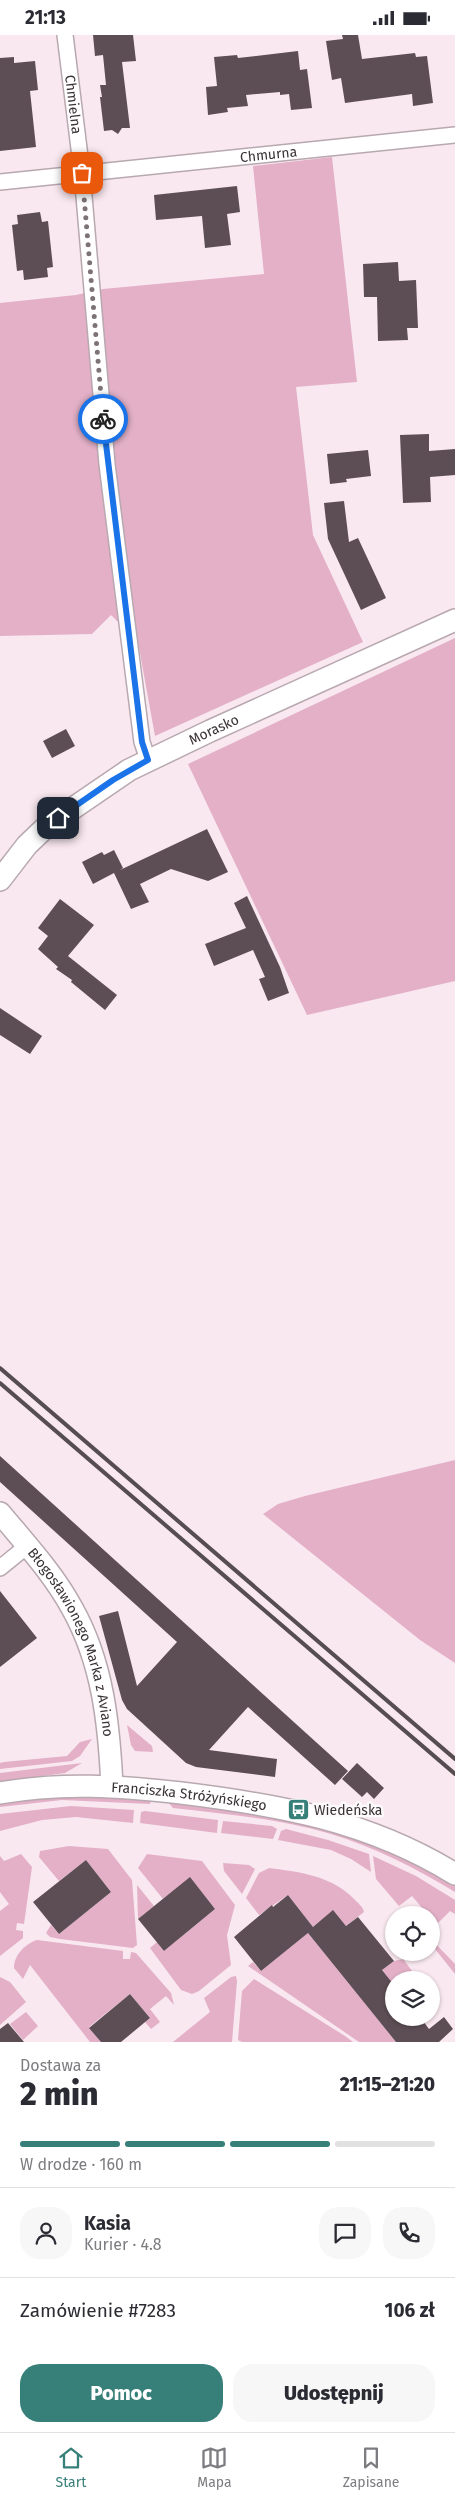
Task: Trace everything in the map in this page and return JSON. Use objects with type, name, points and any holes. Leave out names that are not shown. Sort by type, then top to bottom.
[{"type":"street","name":"Chmielna","points":[[65,35],[82,173],[107,464],[142,742],[148,760]]},
{"type":"street","name":"Chmurna","points":[[0,182],[455,135]]},
{"type":"street","name":"Morasko","points":[[0,880],[27,845],[47,826],[113,780],[148,760],[455,620]]},
{"type":"street","name":"Błogosławionego Marka z Aviano","points":[[0,1513],[72,1607],[88,1642],[101,1680],[107,1719],[112,1786]]},
{"type":"street","points":[[0,1568],[27,1546]]},
{"type":"street","name":"Franciszka Stróżyńskiego","points":[[0,1793],[69,1785],[112,1786],[272,1805],[322,1816],[377,1835],[429,1859],[455,1875]]},
{"type":"shaded area","points":[[332,157],[357,382],[296,387],[313,535],[363,642],[155,736],[138,642],[111,615],[92,634],[0,636],[0,303],[76,295],[103,289],[264,274],[253,166]]},
{"type":"shaded area","points":[[455,638],[455,981],[307,1015],[188,764]]},
{"type":"shaded area","points":[[455,1460],[455,1663],[420,1640],[263,1514],[278,1504],[305,1496]]},
{"type":"shaded area","points":[[127,1725],[152,1746],[153,1752],[135,1751],[131,1745]]},
{"type":"shaded area","points":[[92,1739],[80,1756],[72,1761],[0,1769],[0,1763],[4,1762],[67,1756],[80,1742]]},
{"type":"shaded area","points":[[82,1763],[65,1773],[0,1782],[0,1773]]},
{"type":"shaded area","points":[[106,1796],[151,1800],[150,1804],[62,1800],[0,1807],[0,1803],[37,1798]]},
{"type":"shaded area","points":[[168,1802],[280,1817],[334,1829],[370,1842],[423,1867],[455,1886],[455,1892],[394,1859],[363,1845],[331,1834],[273,1821],[173,1808]]},
{"type":"shaded area","points":[[71,1806],[134,1810],[133,1823],[76,1817],[42,1820],[0,1831],[0,1814]]},
{"type":"shaded area","points":[[141,1812],[218,1820],[217,1833],[140,1823]]},
{"type":"shaded area","points":[[223,1821],[272,1826],[277,1829],[273,1839],[221,1833]]},
{"type":"shaded area","points":[[286,1829],[328,1840],[369,1854],[371,1872],[351,1859],[331,1850],[278,1840],[281,1831]]},
{"type":"shaded area","points":[[69,1846],[108,1849],[132,1880],[137,1945],[133,1948],[60,1939],[50,1937],[46,1933],[51,1925],[59,1934],[111,1892],[86,1860],[59,1881],[39,1857],[40,1851]]},
{"type":"shaded area","points":[[21,1854],[32,1867],[24,1924],[17,1923],[16,1930],[23,1931],[23,1938],[0,1956],[0,1911],[9,1904],[0,1892],[0,1856],[4,1861]]},
{"type":"shaded area","points":[[147,1854],[202,1861],[235,1905],[227,1935],[231,1965],[199,1991],[192,1994],[181,1990],[150,1948],[157,1942],[164,1951],[215,1909],[190,1878],[163,1899],[138,1868]]},
{"type":"shaded area","points":[[373,1856],[416,1876],[455,1900],[455,1914],[450,1911],[440,1921],[440,1906],[420,1906],[412,1896],[399,1906],[376,1879]]},
{"type":"shaded area","points":[[223,1863],[249,1865],[255,1869],[242,1894],[224,1871]]},
{"type":"shaded area","points":[[269,1868],[315,1876],[337,1885],[361,1906],[364,1912],[346,1926],[333,1911],[313,1927],[288,1895],[259,1915],[246,1898],[259,1873]]},
{"type":"shaded area","points":[[137,1885],[154,1906],[138,1919]]},
{"type":"shaded area","points":[[308,1933],[396,2042],[359,2042],[248,1966],[253,1962],[261,1971]]},
{"type":"shaded area","points":[[37,1940],[123,1951],[123,1959],[130,1959],[131,1952],[136,1953],[171,1993],[174,2005],[166,1996],[150,2009],[160,2022],[151,2029],[145,2022],[150,2018],[130,1994],[89,2027],[101,2042],[90,2042],[30,1965],[23,1979],[14,1968],[18,1954],[28,1944]]},
{"type":"shaded area","points":[[440,1948],[455,1964],[455,1974],[440,1955]]},
{"type":"shaded area","points":[[394,1961],[405,1961],[412,1971],[385,1971],[385,1974],[382,1970]]},
{"type":"shaded area","points":[[236,1976],[232,2042],[173,2042],[210,2012],[204,1998],[231,1977]]},
{"type":"shaded area","points":[[0,1977],[10,1982],[26,2002],[0,2025]]},
{"type":"shaded area","points":[[254,1979],[353,2042],[242,2042],[238,2040],[242,1991]]},
{"type":"shaded area","points":[[26,2012],[38,2026],[23,2040],[10,2024]]},
{"type":"building","points":[[93,35],[133,35],[136,61],[122,62],[130,128],[122,128],[118,134],[112,130],[104,131],[100,97],[102,97],[100,85],[106,85],[103,55],[95,56]]},
{"type":"building","points":[[342,35],[358,35],[362,59],[415,53],[416,57],[427,56],[433,103],[413,106],[412,94],[345,103],[341,78],[332,80],[326,41],[343,39]]},
{"type":"building","points":[[298,51],[300,70],[307,69],[312,108],[291,110],[289,94],[280,95],[280,92],[246,95],[248,106],[227,108],[228,112],[208,115],[206,87],[217,86],[214,57],[237,55],[238,58]]},
{"type":"building","points":[[14,57],[14,63],[35,61],[38,90],[30,91],[36,147],[0,151],[0,58]]},
{"type":"building","points":[[237,186],[240,212],[227,214],[231,245],[205,248],[202,216],[156,220],[154,195]]},
{"type":"building","points":[[40,212],[42,222],[48,221],[53,267],[47,268],[48,277],[24,280],[23,270],[17,271],[12,225],[18,224],[17,215]]},
{"type":"building","points":[[398,262],[399,281],[416,280],[418,328],[407,328],[408,340],[378,341],[377,297],[364,297],[363,264]]},
{"type":"building","points":[[429,434],[429,451],[455,449],[455,475],[430,477],[431,502],[403,503],[400,435]]},
{"type":"building","points":[[368,450],[371,476],[346,479],[347,482],[330,484],[327,454]]},
{"type":"building","points":[[344,501],[349,542],[358,538],[386,598],[361,610],[328,539],[324,503]]},
{"type":"building","points":[[66,729],[75,746],[52,758],[43,741]]},
{"type":"building","points":[[207,829],[228,872],[208,881],[171,869],[140,884],[149,902],[131,909],[114,873],[93,884],[82,862],[102,852],[104,855],[114,850],[123,868],[120,870]]},
{"type":"building","points":[[247,896],[280,967],[289,993],[268,1001],[259,979],[265,977],[253,950],[214,966],[205,944],[246,928],[234,903]]},
{"type":"building","points":[[60,899],[94,925],[68,956],[117,995],[105,1010],[71,982],[72,980],[56,969],[58,967],[38,949],[48,936],[38,928]]},
{"type":"building","points":[[0,1008],[42,1036],[30,1054],[0,1035]]},
{"type":"building","points":[[0,1456],[348,1771],[335,1785],[248,1707],[209,1750],[277,1759],[275,1777],[196,1767],[186,1763],[127,1709],[122,1700],[99,1616],[118,1611],[137,1686],[177,1642],[0,1482]]},
{"type":"building","points":[[0,1591],[37,1638],[0,1667]]},
{"type":"building","points":[[357,1763],[384,1788],[374,1799],[367,1792],[362,1797],[342,1779]]},
{"type":"building","points":[[86,1860],[111,1892],[59,1934],[33,1902]]},
{"type":"building","points":[[190,1877],[215,1909],[164,1951],[138,1919]]},
{"type":"building","points":[[288,1895],[313,1927],[333,1910],[346,1926],[358,1917],[385,1950],[385,1961],[394,1961],[382,1970],[385,1974],[385,2026],[427,2026],[429,2029],[433,2026],[440,2026],[440,2020],[444,2017],[453,2029],[439,2042],[396,2042],[308,1933],[261,1971],[234,1937],[272,1905],[273,1907]]},
{"type":"building","points":[[130,1994],[150,2018],[121,2042],[101,2042],[89,2028]]},
{"type":"building","points":[[8,2023],[24,2042],[0,2042],[0,2029]]},
{"type":"railway","points":[[0,1368],[455,1759]]},
{"type":"railway","points":[[0,1383],[455,1774]]},
{"type":"way so far","points":[[82,173],[103,419]]},
{"type":"place","name":"Wiedeńska","points":[[298,1810]]},
{"type":"route","points":[[58,818],[113,780],[148,760],[142,742],[103,419]]}]
